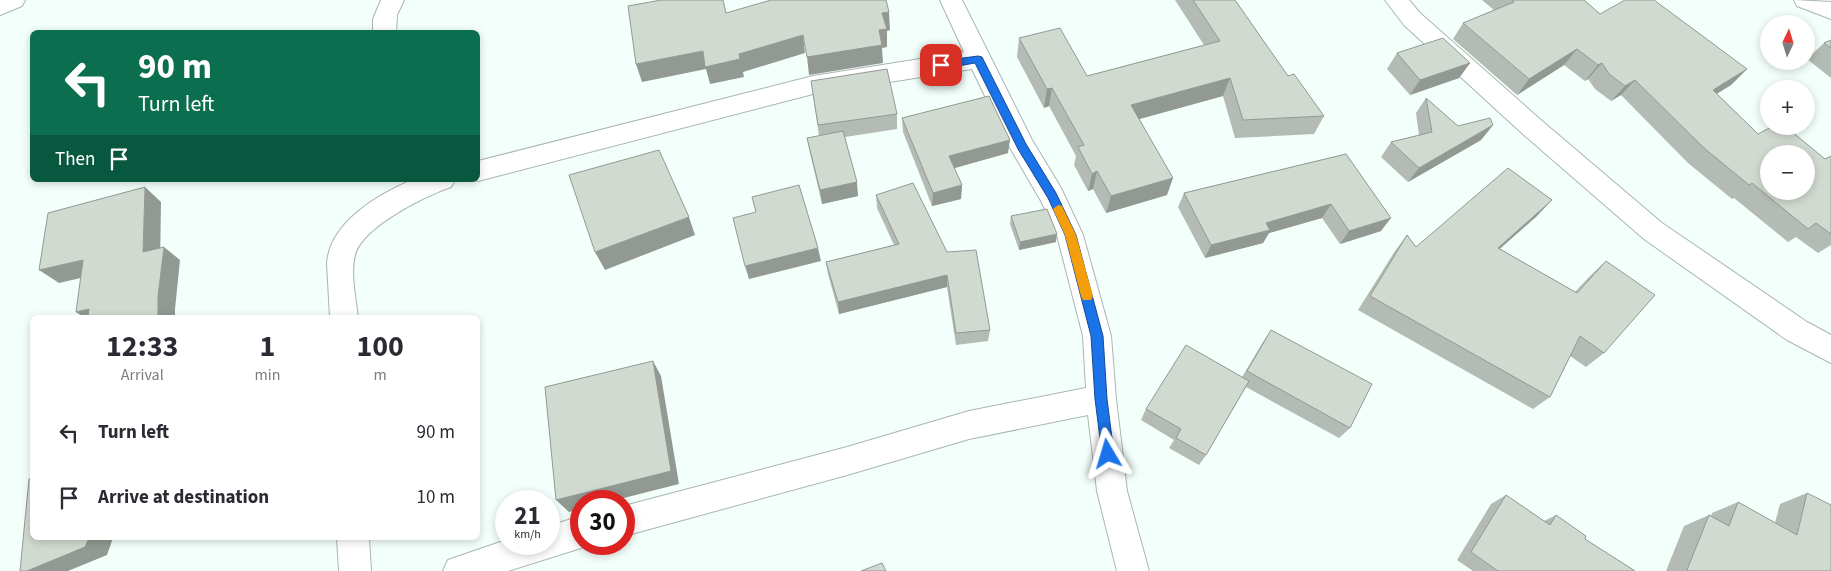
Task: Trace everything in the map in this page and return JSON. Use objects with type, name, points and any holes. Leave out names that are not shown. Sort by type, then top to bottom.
[{"type":"street","points":[[0,7],[14,0]]},
{"type":"street","points":[[384,30],[383,27],[386,13],[393,0]]},
{"type":"street","points":[[951,0],[978,59],[1022,146],[1052,196],[1070,235],[1097,336],[1101,399],[1112,491],[1133,571]]},
{"type":"street","points":[[1396,0],[1412,19],[1533,128],[1653,231],[1797,331],[1831,350]]},
{"type":"street","points":[[1805,0],[1831,11]]},
{"type":"street","points":[[480,170],[813,85],[978,59]]},
{"type":"street","points":[[344,315],[341,256],[349,236],[375,213],[432,182]]},
{"type":"street","points":[[635,518],[847,461],[969,425],[1101,399]]},
{"type":"street","points":[[353,540],[355,571]]},
{"type":"street","points":[[459,571],[508,555]]},
{"type":"building","points":[[661,0],[723,0],[726,13],[771,0],[886,0],[889,12],[882,13],[887,29],[879,30],[882,45],[807,57],[803,35],[739,54],[740,59],[705,67],[703,51],[636,64],[628,6]]},
{"type":"building","points":[[1193,0],[1235,0],[1288,76],[1294,74],[1324,116],[1243,120],[1230,78],[1131,105],[1173,178],[1111,196],[1097,171],[1092,174],[1078,147],[1084,145],[1052,88],[1047,89],[1019,38],[1060,28],[1087,76],[1220,41]]},
{"type":"building","points":[[1512,0],[1584,0],[1600,14],[1625,0],[1654,0],[1747,69],[1713,90],[1758,134],[1796,135],[1808,145],[1760,145],[1760,190],[1752,183],[1749,185],[1704,148],[1635,80],[1625,86],[1609,74],[1602,63],[1598,65],[1577,49],[1529,79],[1463,23],[1514,2]]},
{"type":"building","points":[[1443,38],[1470,63],[1420,80],[1397,53]]},
{"type":"building","points":[[1831,40],[1831,48],[1824,43]]},
{"type":"building","points":[[887,69],[897,114],[818,125],[811,81]]},
{"type":"building","points":[[989,96],[1010,140],[949,156],[962,185],[933,193],[902,118]]},
{"type":"building","points":[[1426,98],[1458,126],[1490,118],[1493,125],[1419,168],[1391,142],[1432,132]]},
{"type":"building","points":[[843,131],[857,182],[820,190],[807,138]]},
{"type":"building","points":[[659,150],[689,217],[595,252],[569,175]]},
{"type":"building","points":[[1815,151],[1825,159],[1831,156],[1831,234],[1816,223],[1808,229],[1773,200],[1815,200]]},
{"type":"building","points":[[1346,154],[1391,218],[1349,231],[1331,204],[1266,223],[1270,230],[1211,245],[1184,193]]},
{"type":"building","points":[[1508,168],[1552,200],[1498,248],[1577,293],[1606,261],[1655,295],[1604,353],[1580,336],[1550,397],[1370,296],[1407,235],[1416,247]]},
{"type":"building","points":[[913,183],[947,252],[976,250],[990,330],[956,333],[947,275],[838,302],[826,262],[899,244],[876,195]]},
{"type":"building","points":[[799,185],[818,248],[745,266],[733,218],[756,212],[752,197]]},
{"type":"building","points":[[145,187],[143,252],[164,247],[158,296],[158,315],[88,315],[89,309],[76,312],[83,260],[39,270],[48,213]]},
{"type":"building","points":[[1047,209],[1057,234],[1020,242],[1011,216]]},
{"type":"building","points":[[1271,330],[1372,384],[1350,428],[1247,371]]},
{"type":"building","points":[[1186,345],[1249,381],[1206,455],[1176,438],[1181,429],[1146,409]]},
{"type":"building","points":[[653,361],[671,471],[596,490],[570,490],[570,496],[560,499],[560,490],[555,490],[545,387]]},
{"type":"building","points":[[29,479],[30,540],[88,540],[85,547],[27,571],[20,571]]},
{"type":"building","points":[[1807,493],[1831,505],[1831,571],[1687,570],[1709,515],[1729,526],[1738,502],[1797,535]]},
{"type":"building","points":[[1506,495],[1550,525],[1556,515],[1586,536],[1585,539],[1635,571],[1498,571],[1471,552]]},
{"type":"building","points":[[882,563],[886,571],[861,571]]},
{"type":"slow traffic","points":[[1058,209],[1070,235],[1087,296]]},
{"type":"route","points":[[941,65],[978,59],[1022,146],[1052,196],[1070,235],[1097,336],[1101,399],[1108,454]]}]
